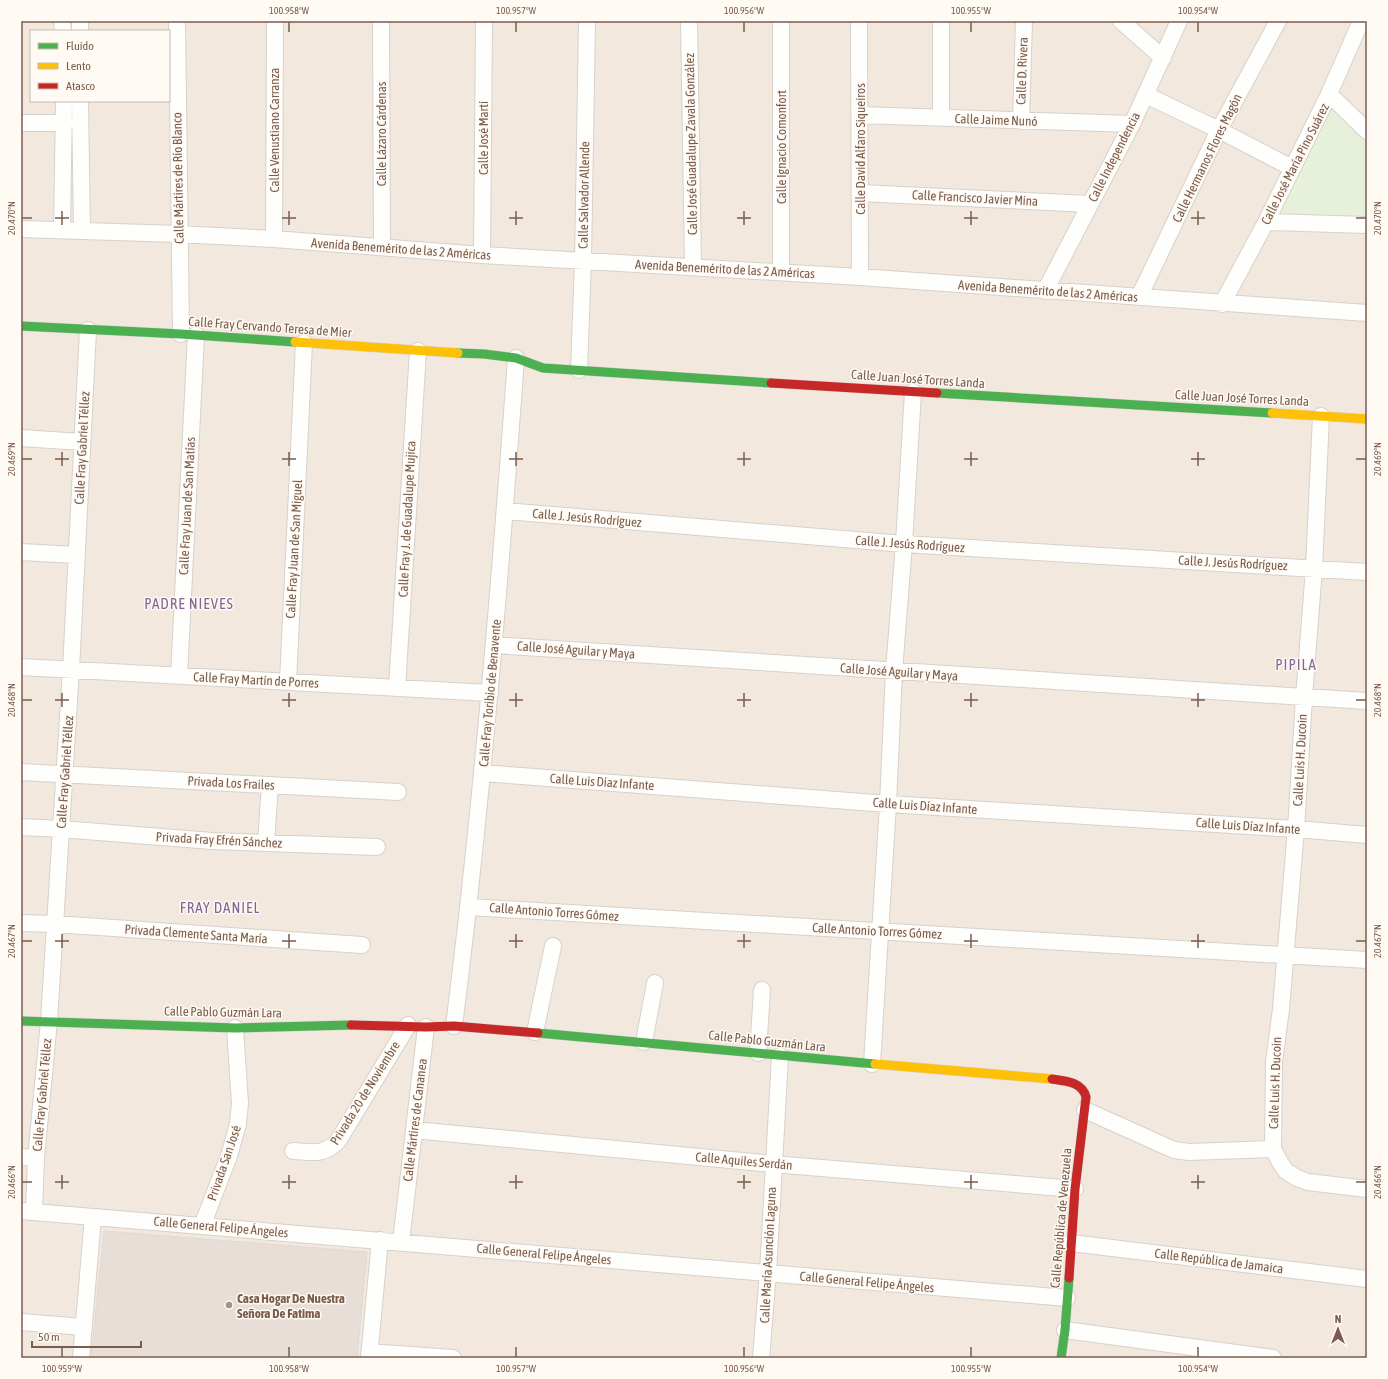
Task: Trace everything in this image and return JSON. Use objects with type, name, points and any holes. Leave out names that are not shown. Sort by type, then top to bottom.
[{"type":"street","name":"Calle Mártires de Río Blanco","points":[[177,21],[178,234],[188,335]]},
{"type":"street","name":"Calle Venustiano Carranza","points":[[274,239],[275,21]]},
{"type":"street","name":"Calle Lázaro Cárdenas","points":[[381,21],[382,247]]},
{"type":"street","name":"Calle José Martí","points":[[482,255],[484,21]]},
{"type":"street","name":"Calle Salvador Allende","points":[[579,370],[583,261],[587,21]]},
{"type":"street","name":"Calle José Guadalupe Zavala González","points":[[689,21],[693,267]]},
{"type":"street","name":"Calle Ignacio Comonfort","points":[[781,21],[781,272]]},
{"type":"street","name":"Calle David Alfaro Siqueiros","points":[[858,21],[860,115],[860,277]]},
{"type":"street","points":[[940,118],[941,21]]},
{"type":"street","name":"Calle D. Rivera","points":[[1020,121],[1024,21]]},
{"type":"street","points":[[1121,21],[1163,58]]},
{"type":"street","name":"Calle Independencia","points":[[1046,291],[1132,124],[1179,21]]},
{"type":"street","name":"Calle Hermanos Flores Magón","points":[[1139,297],[1219,130],[1278,21]]},
{"type":"street","name":"Calle José María Pino Suárez","points":[[1222,304],[1266,222],[1329,94],[1361,21]]},
{"type":"street","points":[[1329,94],[1367,131]]},
{"type":"street","points":[[1146,95],[1219,130],[1292,168]]},
{"type":"street","points":[[62,230],[65,123],[64,102]]},
{"type":"street","points":[[80,102],[82,231]]},
{"type":"street","name":"Calle Jaime Nunó","points":[[860,115],[1132,124]]},
{"type":"street","points":[[21,123],[65,123]]},
{"type":"street","name":"Calle Francisco Javier Mina","points":[[860,193],[1090,204]]},
{"type":"street","points":[[1266,222],[1367,225]]},
{"type":"street","name":"Avenida Benemérito de las 2 Américas","points":[[21,229],[178,234],[274,239],[482,255],[860,277],[1222,304],[1367,313]]},
{"type":"street","name":"Calle Fray Cervando Teresa de Mier","points":[[21,326],[484,354],[516,358]]},
{"type":"street","name":"Calle Fray Gabriel Téllez","points":[[27,1212],[29,1158],[49,1021],[71,670],[88,330]]},
{"type":"street","name":"Calle Fray Juan de San Matías","points":[[179,676],[188,335]]},
{"type":"street","name":"Calle Fray Juan de San Miguel","points":[[288,682],[304,343]]},
{"type":"street","name":"Calle Fray J. de Guadalupe Mujica","points":[[397,688],[418,350]]},
{"type":"street","name":"Calle Juan José Torres Landa","points":[[516,358],[543,368],[1367,419]]},
{"type":"street","name":"Calle Fray Toribio de Benavente","points":[[454,1026],[469,907],[483,773],[516,358]]},
{"type":"street","points":[[872,1064],[888,804],[894,671],[904,544],[913,392]]},
{"type":"street","name":"Calle Luis H. Ducoin","points":[[1321,416],[1314,568],[1296,829],[1281,1009],[1274,1062],[1273,1149],[1286,1171],[1297,1178],[1308,1182],[1367,1189]]},
{"type":"street","points":[[21,438],[82,442]]},
{"type":"street","name":"Calle J. Jesús Rodríguez","points":[[505,511],[904,544],[1367,572]]},
{"type":"street","points":[[21,552],[76,555]]},
{"type":"street","name":"Calle José Aguilar y Maya","points":[[494,645],[1367,701]]},
{"type":"street","name":"Calle Fray Martín de Porres","points":[[21,667],[490,693]]},
{"type":"street","name":"Privada Los Frailes","points":[[21,772],[398,792]]},
{"type":"street","name":"Calle Luis Díaz Infante","points":[[483,773],[888,804],[1296,829],[1367,835]]},
{"type":"street","points":[[266,843],[270,785]]},
{"type":"street","name":"Privada Fray Efrén Sánchez","points":[[21,827],[212,841],[377,847]]},
{"type":"street","name":"Calle Antonio Torres Gómez","points":[[469,907],[1367,960]]},
{"type":"street","name":"Privada Clemente Santa María","points":[[21,923],[362,945]]},
{"type":"street","points":[[535,1032],[553,946]]},
{"type":"street","points":[[644,1042],[655,983]]},
{"type":"street","points":[[758,1053],[762,990]]},
{"type":"street","name":"Calle Pablo Guzmán Lara","points":[[21,1021],[235,1028],[331,1025],[408,1025],[426,1027]]},
{"type":"street","name":"Privada 20 de Noviembre","points":[[293,1152],[323,1152],[330,1149],[338,1141],[408,1025]]},
{"type":"street","points":[[426,1027],[454,1026]]},
{"type":"street","name":"Calle Pablo Guzmán Lara","points":[[454,1026],[1028,1077],[1077,1084]]},
{"type":"street","name":"Calle Mártires de Cananea","points":[[401,1242],[426,1027]]},
{"type":"street","name":"Privada San José","points":[[202,1226],[229,1156],[238,1124],[240,1104],[235,1028]]},
{"type":"street","name":"Calle María Asunción Laguna","points":[[761,1358],[768,1273],[780,1056]]},
{"type":"street","name":"Calle República de Venezuela","points":[[1061,1358],[1065,1330],[1071,1243],[1086,1098],[1082,1087],[1077,1084]]},
{"type":"street","points":[[1085,1110],[1174,1150],[1189,1152],[1273,1149]]},
{"type":"street","name":"Calle Aquiles Serdán","points":[[414,1130],[773,1164],[1076,1189]]},
{"type":"street","name":"Calle General Felipe Ángeles","points":[[27,1212],[1067,1298]]},
{"type":"street","points":[[81,1358],[93,1217]]},
{"type":"street","points":[[380,1240],[369,1355],[453,1358]]},
{"type":"street","name":"Calle República de Jamaica","points":[[1071,1243],[1367,1279]]},
{"type":"street","points":[[21,1322],[84,1327]]},
{"type":"street","points":[[1065,1330],[1273,1358]]},
{"type":"shaded area","points":[[21,21],[1367,21],[1367,1358],[21,1358]]},
{"type":"green space","points":[[1333,105],[1367,137],[1367,220],[1273,218]]},
{"type":"building","name":"Casa Hogar De Nuestra Señora De Fatima","points":[[104,1231],[367,1252],[357,1358],[91,1358]]},
{"type":"traffic: fast","points":[[21,326],[181,334],[295,342]]},
{"type":"traffic: fast","points":[[458,353],[484,354],[516,358],[543,368],[771,383]]},
{"type":"traffic: fast","points":[[937,393],[1272,413]]},
{"type":"traffic: fast","points":[[21,1021],[235,1028],[351,1025]]},
{"type":"traffic: fast","points":[[538,1033],[875,1064]]},
{"type":"traffic: fast","points":[[1061,1358],[1069,1278]]},
{"type":"traffic: slow","points":[[295,342],[458,353]]},
{"type":"traffic: slow","points":[[1272,413],[1367,419]]},
{"type":"traffic: slow","points":[[875,1064],[1052,1079]]},
{"type":"traffic: jam","points":[[771,383],[937,393]]},
{"type":"traffic: jam","points":[[351,1025],[426,1027],[454,1026],[538,1033]]},
{"type":"traffic: jam","points":[[1052,1079],[1077,1085],[1081,1088],[1086,1097],[1075,1189],[1069,1278]]},
{"type":"place","name":"Casa Hogar De Nuestra Señora De Fatima","points":[[229,1305]]},
{"type":"district","name":"PADRE NIEVES","points":[[189,603]]},
{"type":"district","name":"PIPILA","points":[[1296,664]]},
{"type":"district","name":"FRAY DANIEL","points":[[220,907]]}]
